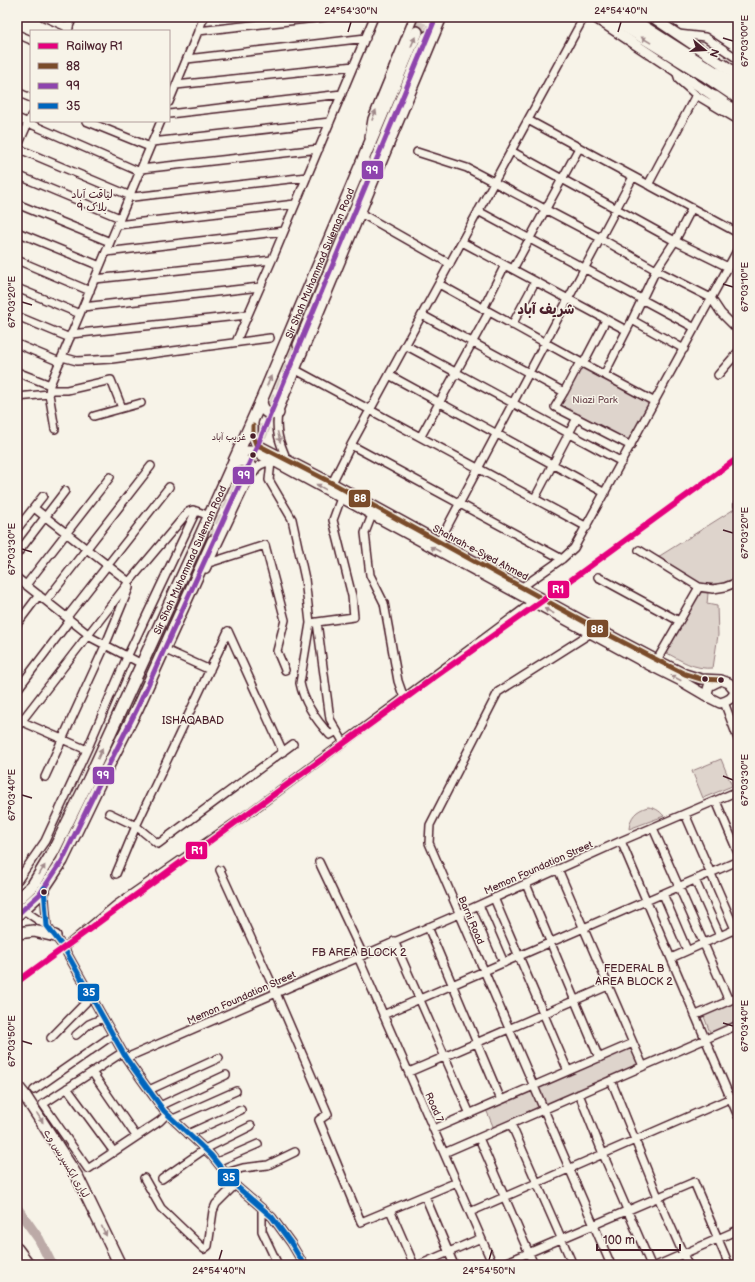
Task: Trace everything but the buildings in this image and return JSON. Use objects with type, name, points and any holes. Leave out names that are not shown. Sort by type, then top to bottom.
[{"type":"highway","points":[[610,17],[704,75],[738,98]]},
{"type":"highway","points":[[628,17],[738,87]]},
{"type":"highway","name":"Sir Shah Muhammad Suleman Road","points":[[29,897],[33,885],[53,852],[89,779],[210,516],[253,420],[417,32]]},
{"type":"highway","name":"Sir Shah Muhammad Suleman Road","points":[[299,345],[427,37]]},
{"type":"highway","points":[[723,65],[738,75]]},
{"type":"highway","points":[[715,97],[738,113]]},
{"type":"highway","points":[[367,180],[404,111]]},
{"type":"highway","points":[[337,272],[358,202]]},
{"type":"highway","points":[[261,401],[262,407],[266,412],[272,414],[278,413]]},
{"type":"highway","points":[[234,461],[240,460],[247,462],[253,471]]},
{"type":"highway","name":"Sir Shah Muhammad Suleman Road","points":[[19,908],[29,897],[44,888],[62,861],[137,708],[213,541]]},
{"type":"highway","points":[[17,934],[34,931],[55,936]]},
{"type":"highway","name":"لیاری ایکسپریس وے","points":[[17,1086],[26,1096],[78,1178],[120,1265]]},
{"type":"highway","points":[[17,1249],[29,1265]]},
{"type":"main road","points":[[594,17],[715,97]]},
{"type":"main road","points":[[652,17],[723,65]]},
{"type":"main road","name":"Shahrah-e-Syed Ahmed","points":[[253,420],[253,436],[256,444],[279,462],[372,515],[535,598],[681,680],[710,698]]},
{"type":"main road","name":"Shahrah-e-Syed Ahmed","points":[[234,461],[246,451],[253,451],[332,483],[522,587],[535,598]]},
{"type":"main road","name":"Shahrah-e-Syed Ahmed","points":[[593,630],[691,676],[701,679],[729,681]]},
{"type":"main road","points":[[729,681],[736,694],[731,699],[720,703],[710,698],[707,693],[709,686],[729,681]]},
{"type":"street","points":[[44,17],[68,29],[73,17]]},
{"type":"street","points":[[170,100],[204,17]]},
{"type":"street","points":[[198,31],[325,17]]},
{"type":"street","points":[[236,342],[374,17]]},
{"type":"street","points":[[366,153],[372,119],[414,17]]},
{"type":"street","points":[[344,743],[330,719],[305,579],[292,519],[269,480],[279,462],[276,424],[278,413],[443,17]]},
{"type":"street","points":[[332,483],[405,345],[584,17]]},
{"type":"street","points":[[17,34],[30,40]]},
{"type":"street","points":[[678,34],[705,37],[738,59]]},
{"type":"street","points":[[187,59],[366,38]]},
{"type":"street","points":[[176,85],[354,66]]},
{"type":"street","points":[[676,71],[679,80],[696,95],[738,120]]},
{"type":"street","points":[[17,92],[30,98]]},
{"type":"street","points":[[170,114],[342,94]]},
{"type":"street","points":[[648,185],[696,95]]},
{"type":"street","points":[[17,118],[140,170],[319,149]]},
{"type":"street","points":[[30,118],[17,148],[133,197],[307,177]]},
{"type":"street","points":[[528,120],[738,233]]},
{"type":"street","points":[[89,122],[151,144],[330,122]]},
{"type":"street","points":[[55,429],[50,390],[70,336],[161,122]]},
{"type":"street","points":[[513,269],[579,148]]},
{"type":"street","points":[[512,150],[675,241],[728,268]]},
{"type":"street","points":[[417,152],[467,168],[711,298],[722,313],[738,330]]},
{"type":"street","points":[[17,175],[119,222],[295,204]]},
{"type":"street","points":[[439,542],[633,177]]},
{"type":"street","points":[[17,204],[110,242]]},
{"type":"street","points":[[604,375],[656,270],[675,241],[692,208]]},
{"type":"street","points":[[478,211],[694,328]]},
{"type":"street","points":[[362,214],[450,264]]},
{"type":"street","points":[[106,252],[284,231]]},
{"type":"street","points":[[17,232],[100,266]]},
{"type":"street","points":[[462,242],[626,330]]},
{"type":"street","points":[[522,587],[562,559],[574,548],[587,527],[738,248]]},
{"type":"street","points":[[17,260],[90,291]]},
{"type":"street","points":[[94,279],[272,260]]},
{"type":"street","points":[[421,436],[472,343],[505,265]]},
{"type":"street","points":[[512,325],[535,282]]},
{"type":"street","points":[[439,284],[581,363],[655,402]]},
{"type":"street","points":[[17,288],[81,310],[260,287]]},
{"type":"street","points":[[17,316],[70,336],[247,315]]},
{"type":"street","points":[[422,316],[564,392]]},
{"type":"street","points":[[606,320],[555,407],[631,446]]},
{"type":"street","points":[[632,320],[684,349]]},
{"type":"street","points":[[17,344],[61,359],[77,361],[270,338]]},
{"type":"street","points":[[405,345],[622,462]]},
{"type":"street","points":[[718,375],[738,352]]},
{"type":"street","points":[[296,370],[371,409],[587,527]]},
{"type":"street","points":[[17,372],[50,390]]},
{"type":"street","points":[[389,375],[605,493]]},
{"type":"street","points":[[17,396],[50,390],[67,390],[111,380],[122,408]]},
{"type":"street","points":[[94,416],[141,403]]},
{"type":"street","points":[[534,498],[577,418]]},
{"type":"street","points":[[351,445],[562,559]]},
{"type":"street","points":[[137,708],[160,669],[253,471],[265,463],[279,462]]},
{"type":"street","points":[[46,601],[151,466]]},
{"type":"street","points":[[26,585],[110,477]]},
{"type":"street","points":[[17,690],[108,565],[169,487]]},
{"type":"street","points":[[17,554],[66,491]]},
{"type":"street","points":[[17,529],[43,496]]},
{"type":"street","points":[[313,623],[354,617],[352,596],[333,520],[341,498]]},
{"type":"street","points":[[34,508],[130,582]]},
{"type":"street","points":[[17,727],[23,722],[130,582],[188,512],[191,510],[210,516]]},
{"type":"street","points":[[29,897],[18,879],[45,841],[87,750],[126,657],[196,511]]},
{"type":"street","points":[[372,515],[365,533],[370,575],[384,602],[398,681],[404,698]]},
{"type":"street","points":[[209,563],[265,545],[285,620],[277,651],[285,670]]},
{"type":"street","points":[[639,550],[699,587],[713,589],[725,587],[738,582]]},
{"type":"street","points":[[598,577],[679,621]]},
{"type":"street","points":[[17,578],[69,618],[89,636],[105,646],[142,664]]},
{"type":"street","points":[[45,777],[105,646],[129,588],[130,582]]},
{"type":"street","points":[[657,660],[699,587]]},
{"type":"street","points":[[17,624],[39,595]]},
{"type":"street","points":[[64,948],[116,905],[253,810],[404,698],[535,598]]},
{"type":"street","points":[[313,623],[300,683],[302,692],[316,719],[330,735],[337,731]]},
{"type":"street","name":"Barni Road","points":[[593,630],[498,692],[430,825],[429,843],[611,1265]]},
{"type":"street","points":[[116,874],[136,826],[228,632],[283,752]]},
{"type":"street","points":[[168,651],[210,670]]},
{"type":"street","points":[[724,702],[738,739]]},
{"type":"street","points":[[23,722],[87,750]]},
{"type":"street","points":[[109,813],[136,826],[156,843],[159,843],[293,744]]},
{"type":"street","name":"Memon Foundation Street","points":[[114,1152],[88,1169],[43,1104],[92,1072],[124,1055],[276,993],[738,791]]},
{"type":"street","points":[[716,800],[738,853]]},
{"type":"street","points":[[671,958],[720,936],[737,931],[685,814]]},
{"type":"street","points":[[653,828],[702,944],[729,1001]]},
{"type":"street","points":[[621,841],[706,1039],[734,1096],[738,1116]]},
{"type":"street","points":[[384,1015],[738,861]]},
{"type":"street","name":"Road 7","points":[[319,862],[493,1265]]},
{"type":"street","points":[[558,869],[643,1066]]},
{"type":"street","points":[[220,870],[276,993],[328,1114],[319,1120],[361,1222],[457,1182]]},
{"type":"street","points":[[695,880],[720,936]]},
{"type":"street","points":[[526,884],[600,1058]]},
{"type":"street","points":[[44,888],[47,926]]},
{"type":"street","points":[[664,894],[687,950]]},
{"type":"street","points":[[494,898],[568,1071]]},
{"type":"street","points":[[479,905],[504,963]]},
{"type":"street","points":[[19,908],[47,926],[64,948],[124,1055],[160,1106],[205,1149],[235,1185],[272,1218],[291,1243],[304,1265]]},
{"type":"street","points":[[428,927],[476,1043],[502,1100]]},
{"type":"street","points":[[394,941],[421,999],[444,1057],[470,1114]]},
{"type":"street","points":[[409,1072],[608,986]]},
{"type":"street","points":[[50,1038],[91,997]]},
{"type":"street","points":[[696,1015],[738,997]]},
{"type":"street","points":[[76,1035],[89,1024],[103,1018]]},
{"type":"street","points":[[444,1153],[738,1025]]},
{"type":"street","points":[[34,1090],[112,1035]]},
{"type":"street","points":[[434,1129],[633,1043]]},
{"type":"street","points":[[149,1090],[219,1058]]},
{"type":"street","points":[[92,1072],[136,1136]]},
{"type":"street","points":[[160,1106],[226,1075]]},
{"type":"street","points":[[611,1080],[688,1265]]},
{"type":"street","points":[[67,1088],[114,1152],[136,1136],[170,1117],[236,1091]]},
{"type":"street","points":[[579,1094],[651,1265]]},
{"type":"street","points":[[470,1212],[734,1096]]},
{"type":"street","points":[[188,1134],[241,1110]]},
{"type":"street","points":[[511,1124],[573,1265]]},
{"type":"street","points":[[162,1179],[205,1149],[251,1126]]},
{"type":"street","points":[[479,1138],[534,1265]]},
{"type":"street","points":[[217,1162],[258,1144]]},
{"type":"street","points":[[226,1173],[242,1168],[268,1165],[295,1152]]},
{"type":"street","points":[[144,1178],[161,1208],[204,1249],[208,1246],[213,1211],[216,1204],[235,1185]]},
{"type":"street","points":[[500,1265],[658,1196],[694,1182],[729,1265]]},
{"type":"street","points":[[425,1196],[454,1265]]},
{"type":"street","points":[[262,1209],[262,1231],[278,1265]]},
{"type":"street","points":[[390,1210],[414,1265]]},
{"type":"street","points":[[658,1265],[738,1230]]},
{"type":"street","points":[[419,1265],[482,1238]]},
{"type":"green space","name":"Niazi Park","points":[[580,362],[655,401],[631,446],[555,407]]},
{"type":"green space","points":[[736,508],[738,513],[738,577],[721,584],[699,584],[658,557]]},
{"type":"green space","points":[[698,592],[708,593],[707,604],[717,606],[718,635],[713,668],[694,666],[665,652]]},
{"type":"green space","points":[[721,759],[732,786],[703,798],[692,771]]},
{"type":"green space","points":[[648,807],[657,810],[664,816],[629,829],[634,815],[640,810]]},
{"type":"green space","points":[[738,999],[738,1023],[711,1035],[703,1014]]},
{"type":"green space","points":[[633,1043],[643,1066],[495,1131],[485,1107]]},
{"type":"waterway","points":[[17,1208],[39,1239],[52,1265]]},
{"type":"tunnel","points":[[417,32],[423,17]]},
{"type":"tunnel","points":[[427,37],[436,17]]},
{"type":"tunnel","points":[[213,541],[258,444],[299,345]]},
{"type":"rail line","name":"R1","points":[[17,982],[436,676],[556,591],[738,458]]},
{"type":"transit line","name":"99","points":[[17,915],[40,894],[62,861],[137,709],[258,444],[436,17]]},
{"type":"transit line","name":"88","points":[[253,426],[253,436],[256,444],[332,483],[657,660],[685,674],[701,679],[721,680]]},
{"type":"transit line","name":"35","points":[[44,888],[47,926],[64,948],[126,1058],[164,1111],[211,1155],[235,1185],[272,1217],[291,1243],[304,1265]]},
{"type":"place","name":"غریب آباد","points":[[253,436]]},
{"type":"district","name":"لیاقت آباد بلاک 9","points":[[92,200]]},
{"type":"district","name":"شريف آباد","points":[[546,309]]},
{"type":"district","name":"ISHAQABAD","points":[[193,720]]},
{"type":"district","name":"FB AREA BLOCK 2","points":[[359,952]]},
{"type":"district","name":"FEDERAL B AREA BLOCK 2","points":[[634,974]]}]
